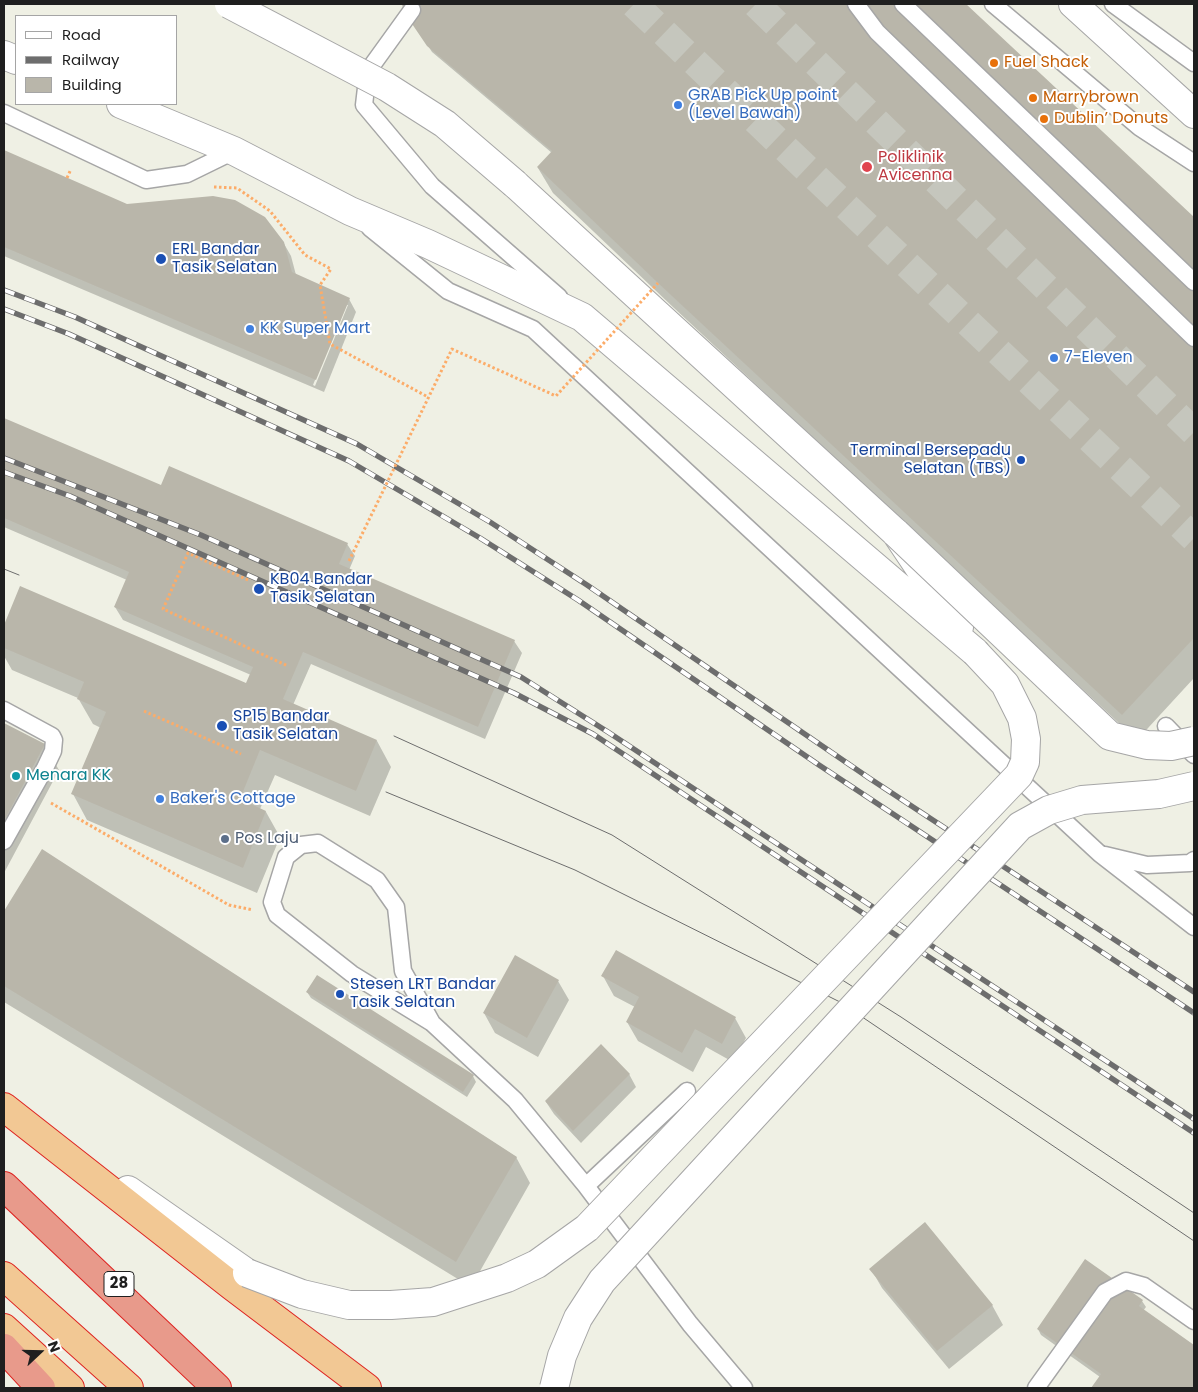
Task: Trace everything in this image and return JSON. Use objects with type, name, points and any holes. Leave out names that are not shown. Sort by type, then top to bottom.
[{"type":"highway","points":[[4,1107],[232,1286],[367,1388]]},
{"type":"highway","name":"28","points":[[4,1180],[232,1388]]},
{"type":"highway","points":[[4,1186],[217,1388]]},
{"type":"highway","points":[[4,1276],[129,1388]]},
{"type":"highway","points":[[4,1328],[70,1388]]},
{"type":"highway","points":[[4,1348],[41,1388]]},
{"type":"street","points":[[229,4],[387,87],[445,124],[515,184],[896,533],[1110,736],[1147,745],[1171,746],[1194,741]]},
{"type":"street","points":[[1073,4],[1194,114]]},
{"type":"street","points":[[4,1103],[247,1273],[302,1294],[349,1305],[391,1306],[433,1302],[507,1278],[537,1264],[587,1228],[1019,775],[1025,762],[1026,739],[1022,718],[1005,684],[975,652],[582,317],[428,244],[350,212],[234,151],[123,105]]},
{"type":"street","points":[[896,533],[975,652]]},
{"type":"street","points":[[554,1388],[562,1356],[578,1318],[602,1281],[1020,826],[1049,810],[1082,800],[1159,794],[1194,786]]},
{"type":"lane","points":[[856,4],[877,32],[1194,338]]},
{"type":"lane","points":[[903,4],[1194,282]]},
{"type":"lane","points":[[993,4],[1139,127],[1194,163]]},
{"type":"lane","points":[[1113,4],[1194,63]]},
{"type":"lane","points":[[412,10],[368,70],[364,105],[432,186],[582,317]]},
{"type":"lane","points":[[4,113],[146,180],[187,174],[234,151]]},
{"type":"lane","points":[[350,212],[448,291],[533,329],[1100,854],[1194,928]]},
{"type":"lane","points":[[4,710],[52,736],[54,740],[53,751],[45,768],[4,842]]},
{"type":"lane","points":[[1166,726],[1194,755]]},
{"type":"lane","points":[[432,1023],[403,971],[396,908],[377,880],[318,843],[301,845],[286,857],[272,902],[277,916],[352,974],[432,1023],[515,1100],[586,1186],[690,1324],[744,1388]]},
{"type":"lane","points":[[1100,854],[1147,865],[1190,862],[1194,860]]},
{"type":"lane","points":[[586,1186],[687,1091]]},
{"type":"lane","points":[[1036,1388],[1104,1292],[1126,1281],[1144,1286],[1194,1321]]},
{"type":"path","points":[[67,178],[73,166]]},
{"type":"path","points":[[211,186],[237,188],[270,211],[305,255],[331,268],[320,285],[330,344],[428,397]]},
{"type":"path","points":[[349,562],[452,349],[556,396],[658,283]]},
{"type":"path","points":[[248,580],[188,553],[163,609],[288,666]]},
{"type":"path","points":[[144,711],[241,754]]},
{"type":"path","points":[[51,803],[229,905]]},
{"type":"building","name":"Terminal Bersepadu Selatan (TBS)","points":[[402,4],[966,4],[1194,217],[1194,638],[1122,715],[658,283],[537,167],[552,151],[427,46],[404,12]]},
{"type":"building","name":"ERL Bandar Tasik Selatan","points":[[4,150],[127,204],[213,196],[235,200],[265,217],[284,242],[292,272],[350,298],[316,380],[4,247]]},
{"type":"building","points":[[4,418],[161,485],[169,466],[348,543],[339,564],[515,640],[478,727],[303,652],[283,699],[377,740],[356,791],[260,750],[240,799],[266,811],[243,868],[71,794],[106,712],[77,699],[84,682],[4,648],[4,625],[20,586],[246,683],[253,667],[114,607],[129,572],[4,518]]},
{"type":"building","name":"Menara KK","points":[[4,723],[45,744],[4,821]]},
{"type":"building","points":[[42,849],[517,1157],[456,1262],[4,986],[4,911]]},
{"type":"building","points":[[616,950],[736,1017],[722,1044],[695,1029],[682,1053],[626,1022],[639,997],[601,976]]},
{"type":"building","points":[[515,955],[559,980],[527,1038],[483,1013]]},
{"type":"building","points":[[317,975],[474,1075],[463,1092],[306,992]]},
{"type":"building","points":[[601,1044],[630,1074],[573,1131],[545,1101]]},
{"type":"building","points":[[925,1222],[993,1305],[937,1351],[869,1269]]},
{"type":"building","points":[[1085,1259],[1143,1300],[1139,1306],[1194,1345],[1194,1388],[1091,1388],[1101,1374],[1037,1329]]},
{"type":"tunnel","points":[[634,4],[1194,538]]},
{"type":"tunnel","points":[[756,4],[1194,432]]},
{"type":"tram line","points":[[4,569],[19,575]]},
{"type":"tram line","points":[[394,736],[612,835],[901,1017],[1194,1213]]},
{"type":"tram line","points":[[386,792],[575,870],[840,1002],[1194,1241]]},
{"type":"railway","points":[[4,290],[75,317],[357,444],[490,522],[587,585],[869,778],[1194,992]]},
{"type":"railway","points":[[4,309],[69,334],[349,461],[480,538],[578,600],[819,765],[1194,1013]]},
{"type":"railway","points":[[4,458],[201,535],[521,677],[608,732],[1194,1119]]},
{"type":"railway","points":[[4,472],[70,496],[514,693],[593,734],[1194,1133]]},
{"type":"place","name":"Fuel Shack","points":[[994,63]]},
{"type":"place","name":"Marrybrown","points":[[1033,98]]},
{"type":"place","name":"GRAB Pick Up point (Level Bawah)","points":[[678,105]]},
{"type":"place","name":"Dublin’ Donuts","points":[[1044,119]]},
{"type":"place","name":"Poliklinik Avicenna","points":[[867,167]]},
{"type":"place","name":"ERL Bandar Tasik Selatan","points":[[161,259]]},
{"type":"place","name":"KK Super Mart","points":[[250,329]]},
{"type":"place","name":"7-Eleven","points":[[1054,358]]},
{"type":"place","name":"Terminal Bersepadu Selatan (TBS)","points":[[1021,460]]},
{"type":"place","name":"KB04 Bandar Tasik Selatan","points":[[259,589]]},
{"type":"place","name":"SP15 Bandar Tasik Selatan","points":[[222,726]]},
{"type":"place","name":"Menara KK","points":[[16,776]]},
{"type":"place","name":"Baker's Cottage","points":[[160,799]]},
{"type":"place","name":"Pos Laju","points":[[225,839]]},
{"type":"place","name":"Stesen LRT Bandar Tasik Selatan","points":[[340,994]]}]
